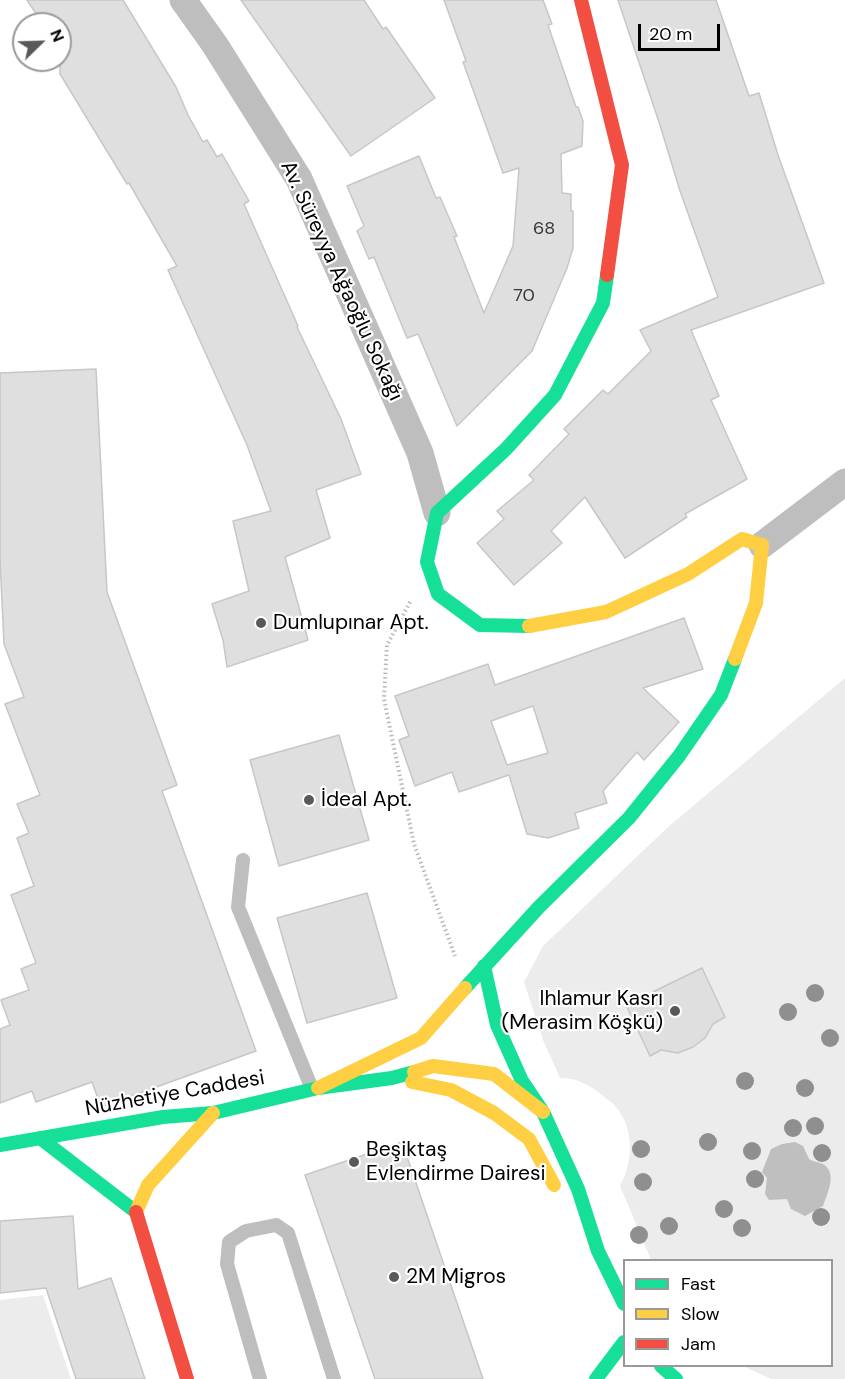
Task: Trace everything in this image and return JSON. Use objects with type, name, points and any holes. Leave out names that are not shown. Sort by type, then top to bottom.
[{"type":"street","name":"Av. Süreyya Ağaoğlu Sokağı","points":[[183,0],[215,45],[299,179],[420,453],[437,513]]},
{"type":"street","points":[[580,0],[622,165],[603,303],[555,395],[506,449],[437,513],[427,562],[438,594],[480,625],[535,626],[606,612],[688,574],[742,539],[762,545]]},
{"type":"street","points":[[315,1089],[421,1038],[539,907],[629,818],[679,756],[721,695],[756,603],[762,545],[845,482]]},
{"type":"street","points":[[484,966],[497,1025],[522,1082],[543,1112],[578,1189],[594,1238],[623,1302]]},
{"type":"street","name":"Nüzhetiye Caddesi","points":[[0,1145],[163,1117],[213,1113],[315,1089],[392,1078],[434,1066],[494,1074],[543,1112]]},
{"type":"street","name":"Nüzhetiye Caddesi","points":[[392,1078],[451,1090],[494,1113],[529,1139],[565,1200],[594,1238]]},
{"type":"street","points":[[136,1212],[148,1185],[213,1113]]},
{"type":"street","points":[[40,1138],[136,1212],[187,1379]]},
{"type":"street","points":[[596,1379],[623,1343]]},
{"type":"street","points":[[663,1367],[676,1379]]},
{"type":"lane","points":[[243,860],[238,908],[315,1089]]},
{"type":"lane","points":[[260,1379],[226,1264],[229,1242],[246,1231],[276,1225],[288,1233],[334,1379]]},
{"type":"path","points":[[412,598],[387,645],[384,699],[414,844],[453,955]]},
{"type":"shaded area","points":[[845,678],[845,1379],[771,1379],[745,1367],[833,1367],[833,1259],[651,1259],[620,1186],[628,1167],[630,1146],[622,1116],[613,1104],[592,1088],[577,1080],[560,1078],[543,1040],[524,982],[543,946],[668,827]]},
{"type":"shaded area","points":[[795,1142],[803,1146],[809,1159],[827,1168],[831,1178],[823,1206],[805,1216],[791,1209],[787,1199],[769,1200],[765,1194],[767,1178],[762,1172],[771,1149]]},
{"type":"shaded area","points":[[43,1295],[71,1379],[0,1379],[0,1300]]},
{"type":"building","points":[[27,0],[123,0],[176,87],[203,142],[207,140],[217,157],[222,154],[249,201],[244,204],[297,327],[341,419],[361,474],[316,490],[330,538],[285,557],[308,640],[227,667],[223,640],[212,604],[249,591],[233,521],[271,511],[247,445],[168,270],[177,266],[129,183],[127,184],[60,74],[60,72],[72,72],[72,12],[35,12]]},
{"type":"building","points":[[241,0],[364,0],[383,29],[386,27],[435,98],[351,156]]},
{"type":"building","points":[[444,0],[543,0],[552,24],[548,25],[583,121],[582,146],[561,154],[562,193],[571,194],[571,211],[573,211],[573,248],[567,268],[532,351],[457,426],[418,334],[407,338],[374,257],[369,259],[357,231],[364,226],[347,186],[419,156],[436,198],[440,197],[457,236],[454,237],[484,313],[513,246],[519,168],[503,173],[463,62],[466,61]]},
{"type":"building","points":[[618,0],[716,0],[749,96],[759,93],[778,155],[824,283],[691,330],[719,396],[711,400],[747,479],[685,514],[687,517],[625,558],[585,497],[551,531],[562,543],[514,585],[477,543],[504,519],[497,511],[534,480],[529,475],[569,434],[564,429],[603,390],[608,394],[651,351],[640,330],[718,297],[680,191]]},
{"type":"building","points":[[96,369],[107,592],[177,785],[162,791],[256,1051],[101,1107],[92,1082],[36,1102],[32,1091],[0,1103],[0,1029],[10,1025],[1,1000],[29,990],[21,969],[36,963],[11,895],[34,886],[17,838],[29,833],[17,804],[40,795],[5,704],[24,697],[4,644],[0,559],[0,373]]},
{"type":"building","points":[[684,618],[703,669],[643,688],[679,722],[644,760],[637,752],[603,791],[607,803],[575,813],[579,828],[548,838],[527,834],[509,775],[459,792],[452,772],[415,786],[399,740],[409,736],[395,696],[488,664],[495,685]],"holes":[[[533,706],[548,753],[507,765],[491,721]]]},
{"type":"building","name":"İdeal Apt.","points":[[339,735],[369,840],[279,866],[250,760]]},
{"type":"building","points":[[367,893],[397,998],[307,1023],[277,918]]},
{"type":"building","name":"Ihlamur Kasrı (Merasim Köşkü)","points":[[702,968],[725,1017],[713,1024],[705,1038],[693,1047],[678,1053],[661,1050],[650,1056],[626,1005]]},
{"type":"building","name":"2M Migros","points":[[402,1142],[483,1379],[375,1379],[305,1175]]},
{"type":"building","points":[[73,1216],[78,1289],[111,1278],[145,1379],[76,1379],[46,1288],[0,1293],[0,1221]]},
{"type":"traffic: fast","points":[[529,626],[480,625],[438,594],[427,562],[437,513],[506,449],[555,395],[603,303],[607,275]]},
{"type":"traffic: fast","points":[[465,988],[539,907],[629,818],[679,756],[721,695],[735,659]]},
{"type":"traffic: fast","points":[[484,966],[497,1025],[522,1081],[543,1112],[578,1189],[598,1251],[623,1302]]},
{"type":"traffic: fast","points":[[0,1145],[163,1117],[213,1113],[318,1088],[392,1078],[414,1072]]},
{"type":"traffic: fast","points":[[40,1138],[136,1212]]},
{"type":"traffic: fast","points":[[596,1379],[623,1343]]},
{"type":"traffic: fast","points":[[662,1367],[676,1379]]},
{"type":"traffic: slow","points":[[529,626],[606,612],[688,574],[742,539],[762,545],[756,603],[735,659]]},
{"type":"traffic: slow","points":[[318,1088],[421,1038],[465,988]]},
{"type":"traffic: slow","points":[[414,1072],[433,1066],[494,1074],[543,1112]]},
{"type":"traffic: slow","points":[[412,1082],[451,1090],[494,1113],[529,1139],[554,1185]]},
{"type":"traffic: slow","points":[[136,1212],[148,1185],[213,1113]]},
{"type":"traffic: jam","points":[[581,0],[622,165],[607,275]]},
{"type":"traffic: jam","points":[[136,1212],[187,1379]]},
{"type":"place","name":"Dumlupınar Apt.","points":[[261,623]]},
{"type":"place","name":"İdeal Apt.","points":[[309,800]]},
{"type":"place","name":"Ihlamur Kasrı (Merasim Köşkü)","points":[[675,1011]]},
{"type":"place","name":"Beşiktaş Evlendirme Dairesi","points":[[354,1162]]},
{"type":"place","name":"2M Migros","points":[[394,1277]]}]
